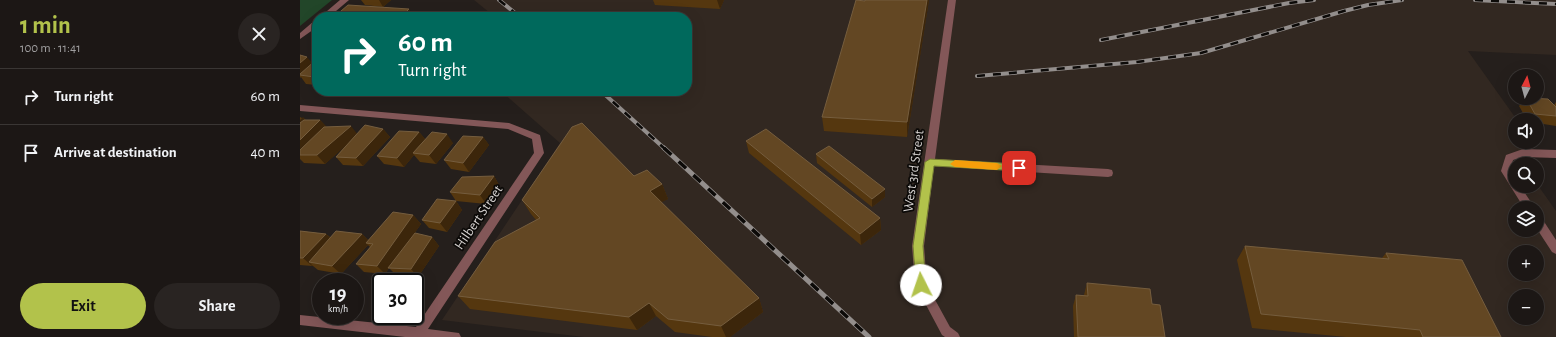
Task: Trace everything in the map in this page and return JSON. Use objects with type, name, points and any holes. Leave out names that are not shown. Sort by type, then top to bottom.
[{"type":"street","points":[[330,12],[345,0]]},
{"type":"street","name":"West 3rd Street","points":[[952,0],[918,246],[921,285],[946,331],[954,337]]},
{"type":"street","points":[[300,37],[312,27]]},
{"type":"street","name":"Hilbert Street","points":[[300,108],[509,126],[537,137],[539,153],[418,335]]},
{"type":"street","points":[[1512,157],[1523,153],[1556,154]]},
{"type":"street","points":[[930,162],[1108,173]]},
{"type":"street","points":[[1508,162],[1506,171],[1508,174]]},
{"type":"street","points":[[1544,231],[1556,249]]},
{"type":"street","points":[[300,320],[418,335],[455,337]]},
{"type":"shaded area","points":[[474,0],[1556,0],[1556,55],[1468,51],[1512,113],[1508,113],[1508,149],[1528,149],[1527,157],[1508,157],[1508,193],[1543,193],[1556,211],[1556,337],[584,337],[442,320],[560,143],[507,96],[692,96],[692,12],[489,12]]},
{"type":"green space","points":[[300,0],[332,0],[317,12],[312,12],[312,16],[300,26]]},
{"type":"building","points":[[856,0],[927,0],[907,122],[822,117]]},
{"type":"building","points":[[348,5],[409,9],[406,12],[340,12]]},
{"type":"building","points":[[300,55],[307,57],[300,63]]},
{"type":"building","points":[[312,64],[312,77],[300,74]]},
{"type":"building","points":[[1544,99],[1548,99],[1556,107],[1556,116],[1544,115],[1544,113],[1534,113],[1530,105],[1544,105]]},
{"type":"building","points":[[304,120],[320,120],[300,140],[300,123]]},
{"type":"building","points":[[582,123],[634,176],[647,170],[662,184],[650,191],[759,298],[721,326],[668,319],[649,303],[629,317],[458,296],[495,242],[540,218],[522,200],[572,127]]},
{"type":"building","points":[[365,125],[383,129],[356,158],[336,157]]},
{"type":"building","points":[[351,126],[317,155],[300,155],[300,150],[324,127]]},
{"type":"building","points":[[766,129],[880,218],[860,234],[746,141]]},
{"type":"building","points":[[399,131],[419,132],[397,158],[377,156]]},
{"type":"building","points":[[432,132],[447,134],[429,155],[413,153]]},
{"type":"building","points":[[463,136],[483,137],[463,163],[444,160]]},
{"type":"building","points":[[829,146],[885,189],[872,199],[816,154]]},
{"type":"building","points":[[494,176],[480,195],[450,192],[462,177]]},
{"type":"building","points":[[437,199],[456,201],[440,223],[422,220]]},
{"type":"building","points":[[393,212],[413,215],[377,266],[356,264],[373,244],[366,243]]},
{"type":"building","points":[[300,231],[326,234],[303,258],[300,258]]},
{"type":"building","points":[[336,231],[362,234],[332,266],[309,262]]},
{"type":"building","points":[[415,233],[432,237],[411,269],[388,268]]},
{"type":"building","points":[[1245,246],[1389,259],[1386,253],[1462,260],[1501,337],[1423,337],[1420,330],[1261,314]]},
{"type":"building","points":[[1087,283],[1150,289],[1152,304],[1160,305],[1165,337],[1078,337],[1076,295],[1088,296]]},
{"type":"railway","points":[[499,0],[514,12]]},
{"type":"railway","points":[[1101,40],[1289,3],[1314,0]]},
{"type":"railway","points":[[977,76],[1137,62],[1201,53],[1344,11],[1368,5],[1402,0]]},
{"type":"railway","points":[[1475,0],[1556,4]]},
{"type":"railway","points":[[607,96],[665,149]]},
{"type":"railway","points":[[664,148],[869,337]]},
{"type":"slow traffic","points":[[955,164],[997,166]]},
{"type":"route","points":[[921,285],[918,246],[930,162],[1019,168]]}]
